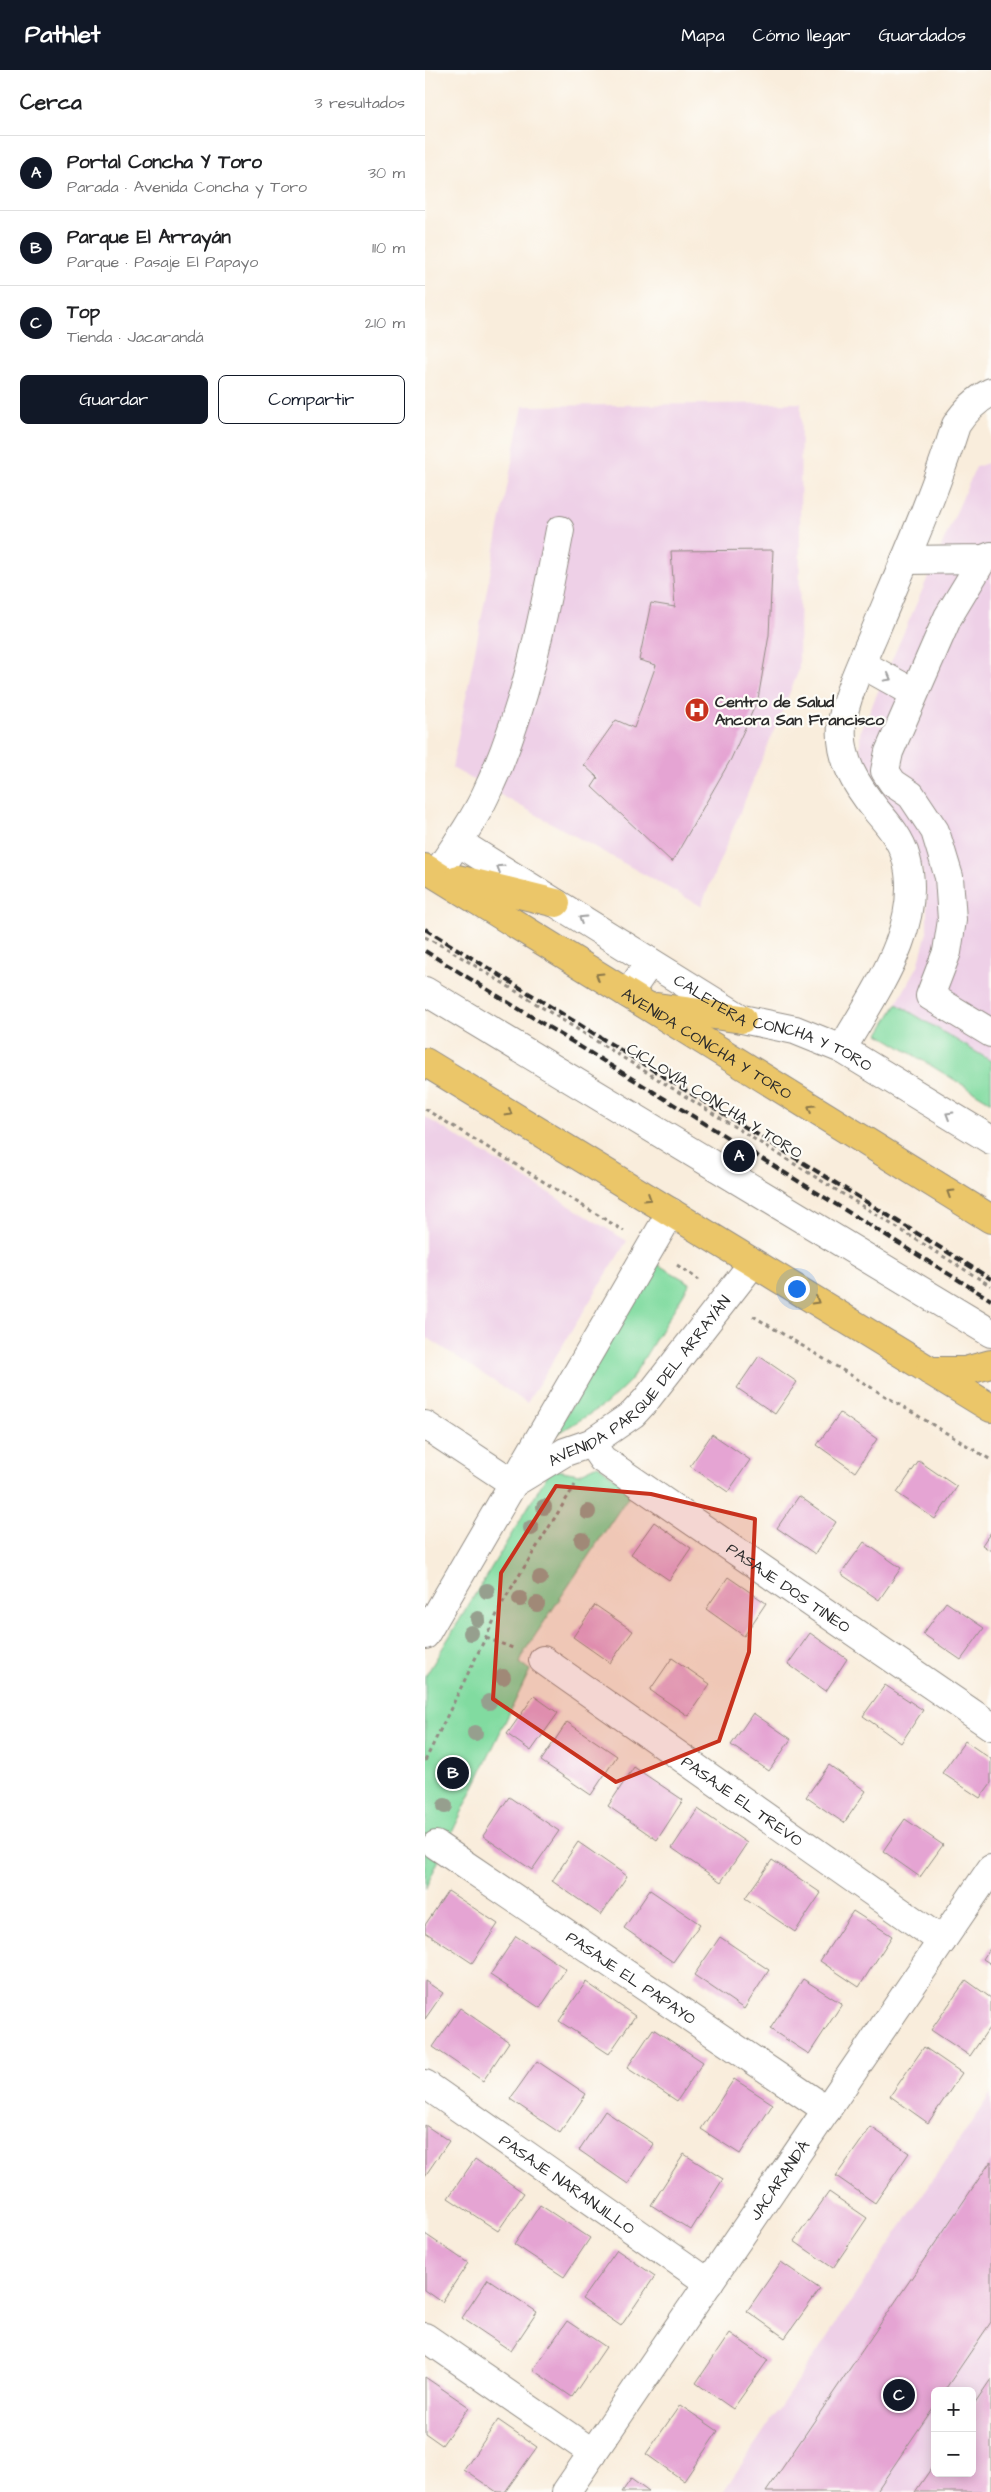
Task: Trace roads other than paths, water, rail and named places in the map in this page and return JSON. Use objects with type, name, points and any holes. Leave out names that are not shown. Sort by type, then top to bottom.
[{"type":"main road","points":[[430,871],[556,903]]},
{"type":"main road","name":"AVENIDA CONCHA Y TORO","points":[[430,871],[991,1219]]},
{"type":"main road","points":[[636,999],[742,1019]]},
{"type":"main road","points":[[425,1062],[991,1408]]},
{"type":"main road","points":[[930,1371],[965,1371],[991,1364]]},
{"type":"street","points":[[842,1049],[898,945],[911,900],[911,878],[906,856],[898,839],[852,776],[843,751],[841,738],[842,722],[862,664],[905,560],[956,426],[969,408],[991,392]]},
{"type":"street","points":[[430,871],[458,842],[485,795],[513,721],[546,605],[560,530]]},
{"type":"street","points":[[905,560],[987,557]]},
{"type":"street","points":[[987,557],[948,617],[889,752],[885,771],[893,783],[911,795],[935,830],[949,877],[952,920],[947,952],[930,996],[991,1033]]},
{"type":"street","points":[[862,664],[914,693]]},
{"type":"street","name":"CALETERA CONCHA Y TORO","points":[[458,842],[742,1019],[795,1030],[842,1049],[991,1140]]},
{"type":"street","points":[[636,999],[650,962]]},
{"type":"street","points":[[425,991],[991,1333]]},
{"type":"street","name":"AVENIDA PARQUE DEL ARRAYÁN","points":[[425,1635],[652,1248],[671,1212]]},
{"type":"street","name":"AVENIDA PARQUE DEL ARRAYÁN","points":[[513,1483],[553,1458],[591,1443],[633,1414],[753,1263]]},
{"type":"street","points":[[425,1425],[513,1483]]},
{"type":"street","name":"PASAJE DOS TINEO","points":[[591,1443],[602,1459],[991,1726]]},
{"type":"street","name":"PASAJE EL TREVO","points":[[543,1660],[942,1941]]},
{"type":"street","name":"PASAJE EL PAPAYO","points":[[436,1845],[827,2110]]},
{"type":"street","name":"JACARANDÁ","points":[[567,2492],[991,1869]]},
{"type":"street","name":"PASAJE NARANJILLO","points":[[425,2084],[709,2283]]},
{"type":"street","points":[[425,2337],[593,2454]]},
{"type":"railway","points":[[425,929],[991,1279]]},
{"type":"railway","points":[[425,951],[991,1300]]},
{"type":"place","name":"Centro de Salud Ancora San Francisco","points":[[697,710]]},
{"type":"place","name":"Portal Concha Y Toro","points":[[739,1156]]},
{"type":"place","name":"Parque El Arrayán","points":[[453,1773]]},
{"type":"place","name":"Top","points":[[899,2395]]}]
